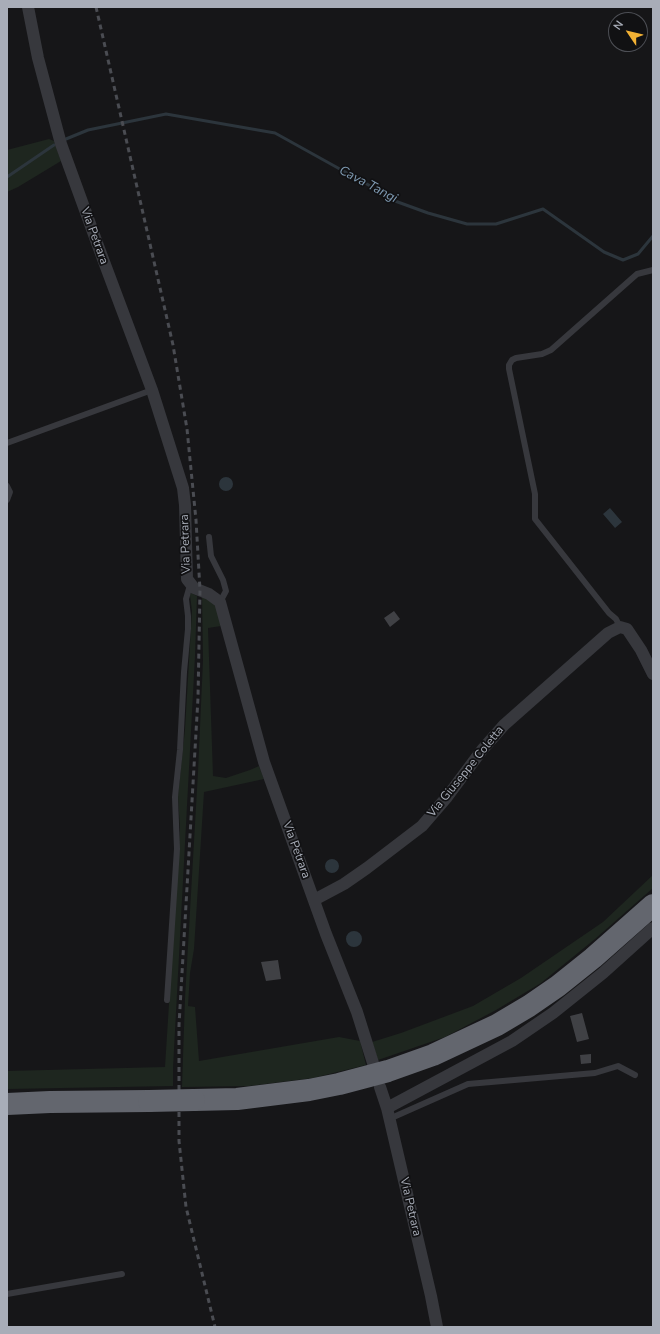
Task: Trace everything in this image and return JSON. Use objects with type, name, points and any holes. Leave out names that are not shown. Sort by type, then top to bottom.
[{"type":"highway","points":[[7,1104],[237,1099],[309,1090],[388,1071],[433,1055],[497,1025],[530,1006],[593,958],[653,905]]},
{"type":"highway","points":[[7,1098],[50,1102]]},
{"type":"street","name":"Via Petrara","points":[[28,7],[38,58],[61,144],[96,243],[152,390],[182,488],[185,504],[187,579],[190,585],[216,598],[220,602],[264,762],[326,934],[357,1012],[373,1063]]},
{"type":"street","points":[[620,627],[626,629],[641,650],[653,674]]},
{"type":"street","name":"Via Giuseppe Coletta","points":[[314,900],[344,884],[422,826],[447,797],[482,750],[504,725],[608,633],[620,627]]},
{"type":"street","points":[[388,1114],[512,1041],[553,1013],[603,973],[653,928]]},
{"type":"street","name":"Via Petrara","points":[[380,1087],[388,1114],[432,1296],[437,1327]]},
{"type":"lane","points":[[620,627],[616,619],[609,613],[535,520],[535,494],[509,365],[512,360],[516,358],[542,354],[551,350],[568,337],[637,274],[653,270]]},
{"type":"lane","points":[[7,443],[152,390]]},
{"type":"lane","points":[[7,486],[10,492],[7,500]]},
{"type":"lane","points":[[209,537],[211,556],[223,580],[226,591],[220,602]]},
{"type":"lane","points":[[167,1000],[177,849],[175,797],[180,750],[188,629],[186,599],[190,585]]},
{"type":"lane","points":[[388,1114],[468,1084],[595,1073],[618,1066],[635,1075]]},
{"type":"lane","points":[[7,1294],[122,1274]]},
{"type":"shaded area","points":[[49,139],[54,141],[61,161],[7,192],[7,150]]},
{"type":"shaded area","points":[[226,477],[231,479],[233,484],[231,489],[226,491],[221,489],[219,484],[221,479]]},
{"type":"shaded area","points":[[610,508],[622,522],[615,528],[603,514]]},
{"type":"shaded area","points":[[191,593],[197,596],[195,656],[173,1086],[7,1089],[7,1071],[165,1067],[180,828],[178,796],[185,729],[192,611]]},
{"type":"shaded area","points":[[202,594],[211,600],[217,608],[221,626],[208,628],[213,776],[226,778],[259,766],[264,779],[204,792],[194,949],[190,973],[188,1006],[195,1007],[199,1061],[339,1037],[360,1041],[366,1065],[313,1078],[249,1086],[182,1087],[185,998],[203,660]]},
{"type":"shaded area","points":[[332,859],[337,861],[339,866],[337,871],[332,873],[327,871],[325,866],[327,861]]},
{"type":"shaded area","points":[[653,875],[653,888],[595,939],[541,983],[496,1010],[445,1037],[378,1060],[372,1042],[401,1033],[473,1006],[521,978],[603,922]]},
{"type":"shaded area","points":[[354,931],[361,936],[362,939],[357,946],[354,947],[347,942],[346,939],[351,932]]},
{"type":"building","points":[[394,611],[400,619],[390,627],[384,618]]},
{"type":"building","points":[[278,960],[281,979],[266,981],[261,962]]},
{"type":"building","points":[[582,1013],[589,1039],[577,1042],[570,1016]]},
{"type":"building","points":[[591,1054],[591,1063],[581,1064],[580,1055]]},
{"type":"waterway","name":"Cava Tangi","points":[[66,139],[88,130],[166,114],[275,133],[395,201],[428,213],[467,224],[496,224],[543,209],[604,252],[623,260],[638,254],[653,236]]},
{"type":"waterway","name":"Cava Tangi","points":[[7,177],[54,145]]},
{"type":"railway","points":[[96,7],[173,345],[187,429],[196,520],[200,590],[198,698],[179,1025],[179,1141],[186,1207],[215,1327]]}]
